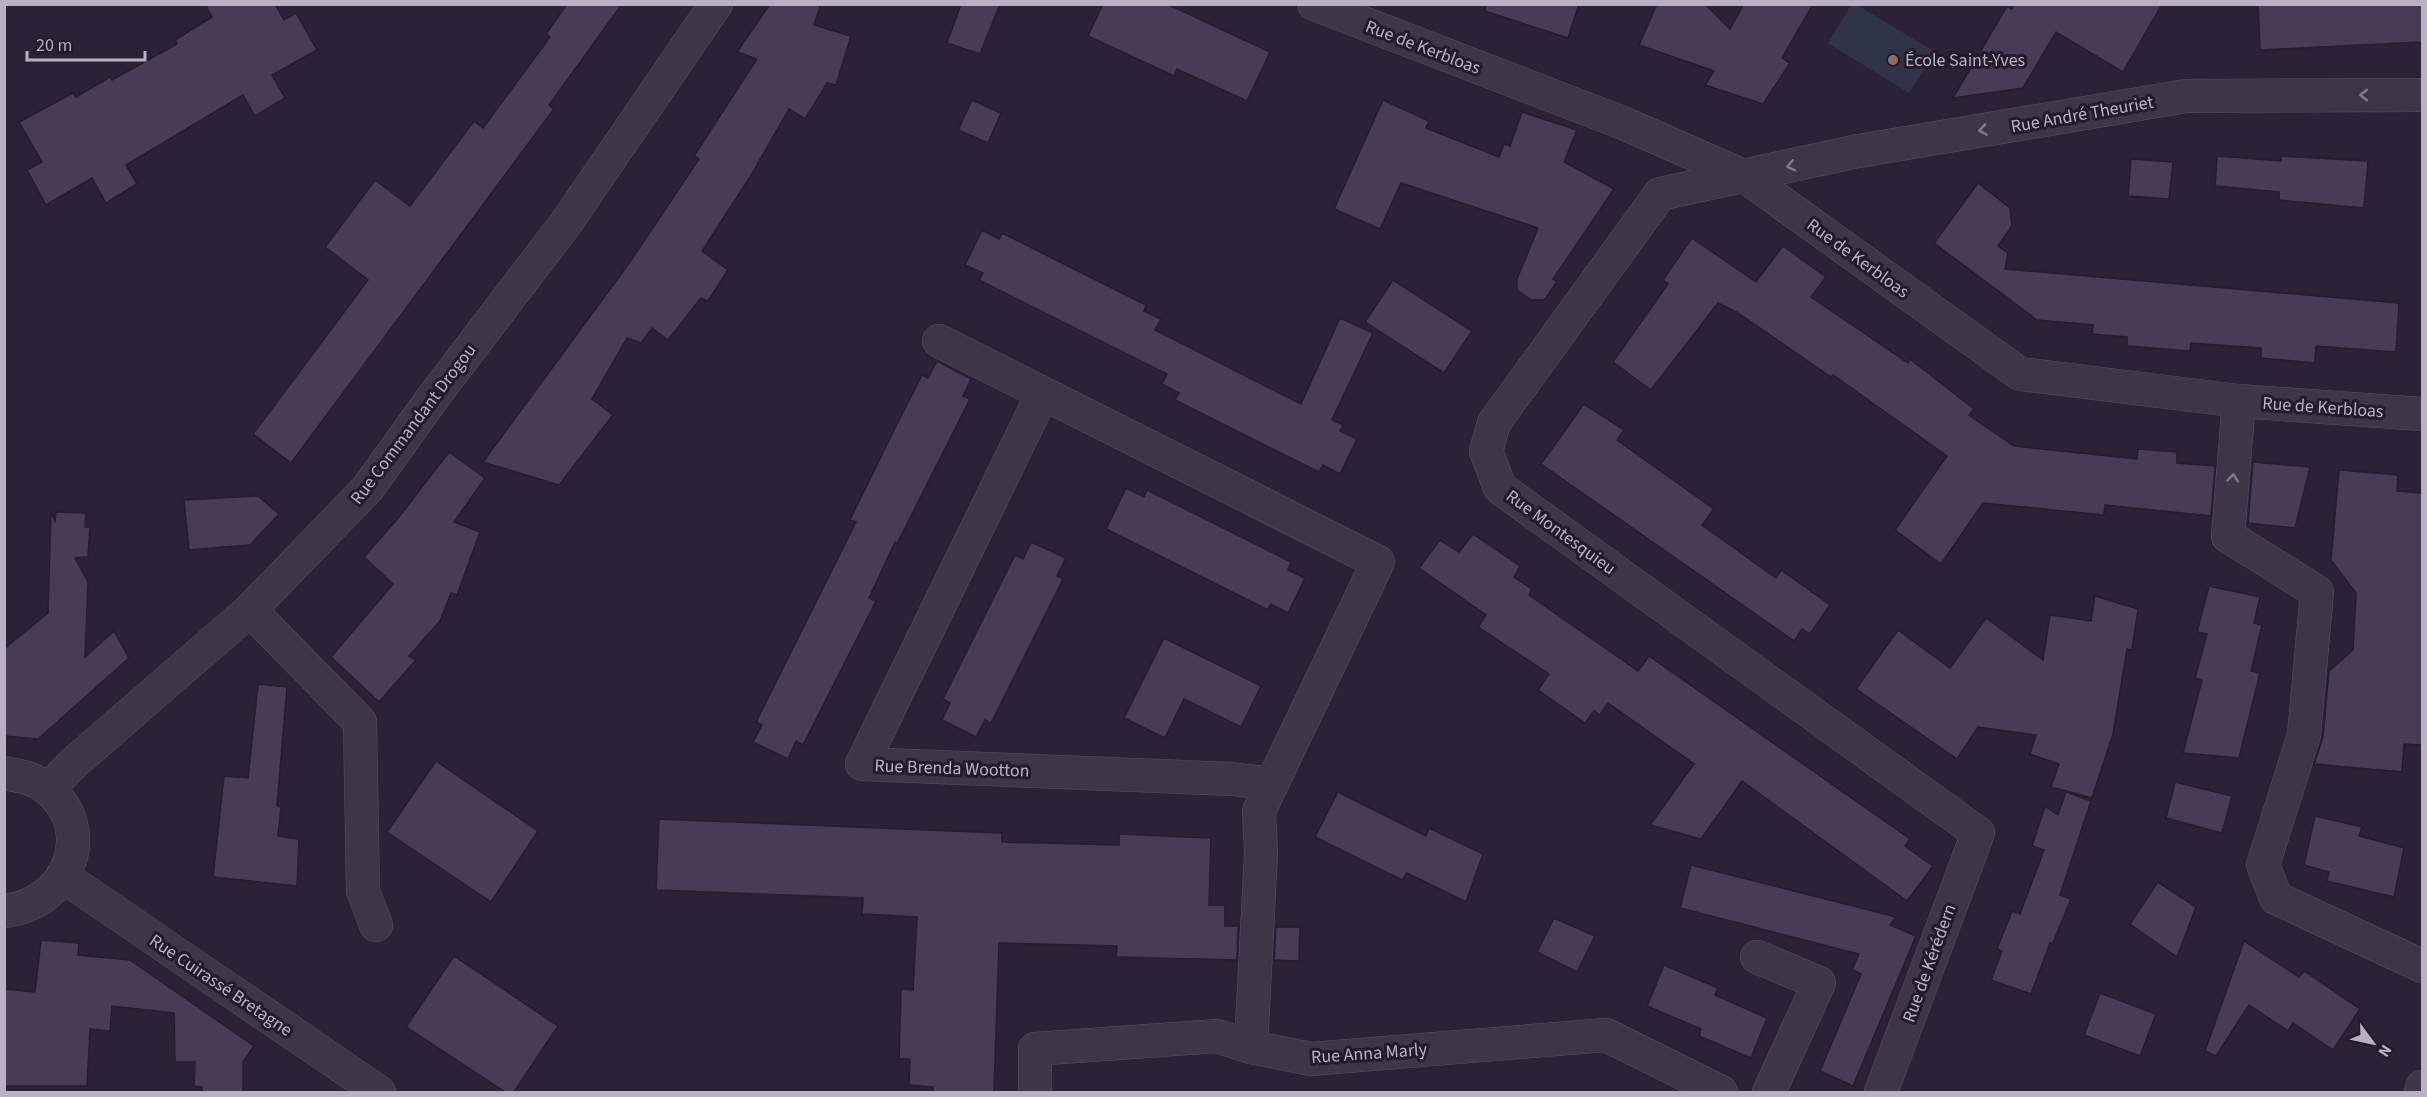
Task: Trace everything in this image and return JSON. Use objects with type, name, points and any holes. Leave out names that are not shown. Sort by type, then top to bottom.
[{"type":"street","name":"Rue Commandant Drogou","points":[[48,789],[77,760],[250,610],[368,488],[566,223],[716,4]]},
{"type":"street","name":"Rue de Kerbloas","points":[[1314,4],[1623,123],[1746,177],[2020,374],[2239,401],[2422,414]]},
{"type":"street","name":"Rue André Theuriet","points":[[1746,177],[1853,152],[2186,96],[2422,95]]},
{"type":"street","name":"Rue Montesquieu","points":[[1746,177],[1660,194],[1494,423],[1486,451],[1500,488],[1977,833]]},
{"type":"street","points":[[939,341],[1042,395],[1378,562],[1259,811],[1261,853],[1251,1047]]},
{"type":"street","name":"Rue Brenda Wootton","points":[[1042,395],[862,764],[1232,779],[1272,784]]},
{"type":"street","points":[[2239,401],[2228,536],[2317,592],[2304,735],[2263,865],[2276,898],[2422,966]]},
{"type":"street","points":[[250,610],[360,722],[363,891],[376,925]]},
{"type":"street","points":[[4,773],[30,778],[48,789],[65,811],[72,835],[71,855],[64,877],[45,898],[24,909],[4,911]]},
{"type":"street","name":"Rue de Kérédern","points":[[1881,1092],[1977,833]]},
{"type":"street","name":"Rue Cuirassé Bretagne","points":[[64,877],[379,1092]]},
{"type":"street","points":[[1757,957],[1819,983],[1769,1092]]},
{"type":"street","name":"Rue Anna Marly","points":[[1035,1092],[1035,1049],[1217,1036],[1251,1047],[1311,1059],[1606,1035],[1721,1092]]},
{"type":"street","points":[[2421,1092],[2422,1087]]},
{"type":"shaded area","points":[[1851,5],[1857,5],[1935,52],[1909,93],[1828,43]]},
{"type":"building","points":[[205,4],[275,4],[284,20],[296,13],[317,50],[272,75],[285,98],[255,116],[243,95],[126,165],[137,184],[106,203],[92,178],[46,205],[27,170],[42,162],[19,122],[73,93],[76,97],[110,77],[112,80],[177,44],[175,40],[212,17]]},
{"type":"building","points":[[567,4],[622,4],[549,105],[554,109],[291,463],[253,434],[368,280],[325,247],[375,180],[410,206],[474,121],[483,128],[550,37],[546,34]]},
{"type":"building","points":[[770,4],[821,4],[814,25],[851,36],[836,85],[827,83],[805,119],[789,109],[750,177],[702,251],[728,270],[708,301],[701,298],[668,340],[652,328],[641,343],[627,338],[592,399],[613,415],[559,485],[483,462],[630,262],[699,159],[694,156],[757,59],[737,52]]},
{"type":"building","points":[[961,4],[1000,4],[980,54],[947,43]]},
{"type":"building","points":[[1103,4],[1167,4],[1270,52],[1247,101],[1177,69],[1174,76],[1088,36]]},
{"type":"building","points":[[1486,4],[1579,4],[1568,38],[1485,11]]},
{"type":"building","points":[[1657,4],[1705,4],[1730,29],[1744,4],[1813,4],[1782,58],[1790,63],[1763,104],[1705,85],[1714,71],[1639,45]]},
{"type":"building","points":[[2010,4],[2162,4],[2123,72],[2056,32],[2023,88],[1953,98],[2007,6],[2012,9]]},
{"type":"building","points":[[2258,4],[2422,4],[2422,42],[2260,50]]},
{"type":"building","points":[[972,100],[1001,113],[988,143],[958,130]]},
{"type":"building","points":[[1383,100],[1429,121],[1426,128],[1499,157],[1504,144],[1510,146],[1522,112],[1577,130],[1564,162],[1614,189],[1553,279],[1557,282],[1544,300],[1531,300],[1517,290],[1517,279],[1538,228],[1401,183],[1380,229],[1334,209]]},
{"type":"building","points":[[2217,156],[2281,161],[2281,156],[2368,161],[2364,208],[2279,200],[2279,192],[2215,186]]},
{"type":"building","points":[[2131,159],[2173,162],[2169,199],[2128,196]]},
{"type":"building","points":[[1978,183],[2010,208],[2012,226],[1998,246],[2008,253],[2005,269],[2399,303],[2396,352],[2316,346],[2315,363],[2261,358],[2261,348],[2191,343],[2190,351],[2127,346],[2127,337],[2092,334],[2093,325],[2037,320],[1934,243]]},
{"type":"building","points":[[982,230],[999,239],[1002,233],[1146,305],[1144,311],[1161,319],[1155,330],[1301,404],[1340,318],[1373,333],[1332,420],[1343,425],[1340,431],[1357,439],[1340,474],[1323,465],[1319,472],[1175,400],[1179,393],[1162,384],[1167,374],[979,280],[983,273],[965,265]]},
{"type":"building","points":[[1692,238],[1756,282],[1783,246],[1826,277],[1811,297],[1908,363],[1910,359],[1974,409],[1969,415],[2014,446],[2137,459],[2138,449],[2177,452],[2177,463],[2215,466],[2211,516],[2105,505],[2104,515],[1983,503],[1941,564],[1895,530],[1947,456],[1833,375],[1831,377],[1738,313],[1718,303],[1651,390],[1613,362],[1668,284],[1663,280]]},
{"type":"building","points":[[1393,280],[1472,331],[1444,373],[1365,322]]},
{"type":"building","points":[[937,361],[971,379],[963,396],[970,399],[897,544],[895,542],[869,598],[876,601],[803,745],[796,741],[788,759],[753,742],[762,725],[756,722],[856,522],[850,520],[894,430],[922,375],[928,378]]},
{"type":"building","points":[[1584,404],[1624,430],[1617,440],[1714,509],[1702,525],[1776,578],[1781,570],[1830,605],[1810,634],[1802,629],[1794,641],[1541,464]]},
{"type":"building","points":[[449,452],[485,478],[454,522],[480,532],[457,595],[451,593],[440,621],[409,656],[416,660],[379,702],[331,657],[393,584],[364,557],[399,517]]},
{"type":"building","points":[[2253,462],[2310,467],[2295,528],[2248,523]]},
{"type":"building","points":[[2339,470],[2398,475],[2397,491],[2422,493],[2422,745],[2404,744],[2402,772],[2314,764],[2323,737],[2329,671],[2353,650],[2356,593],[2331,560]]},
{"type":"building","points":[[1126,488],[1144,497],[1147,490],[1291,562],[1288,570],[1305,578],[1288,613],[1271,604],[1268,610],[1106,529]]},
{"type":"building","points":[[258,496],[279,514],[250,545],[189,550],[184,500]]},
{"type":"building","points":[[51,512],[55,521],[56,512],[86,513],[85,527],[90,527],[88,557],[75,558],[88,582],[85,657],[114,631],[129,658],[38,739],[4,736],[4,649],[48,613]]},
{"type":"building","points":[[1473,534],[1520,566],[1514,577],[1532,589],[1529,595],[1638,671],[1649,656],[1910,839],[1905,846],[1933,866],[1907,901],[1742,781],[1701,839],[1650,825],[1694,764],[1608,703],[1600,715],[1594,711],[1585,723],[1538,690],[1549,674],[1478,627],[1486,615],[1419,568],[1440,540],[1459,552]]},
{"type":"building","points":[[1031,542],[1066,558],[1057,576],[1063,579],[991,723],[985,720],[976,737],[942,720],[950,703],[943,699],[1015,555],[1023,559]]},
{"type":"building","points":[[2209,586],[2260,597],[2254,623],[2262,625],[2251,671],[2260,673],[2239,758],[2183,753],[2202,680],[2195,678],[2207,634],[2197,632]]},
{"type":"building","points":[[2095,596],[2138,609],[2132,650],[2127,649],[2113,734],[2092,798],[2051,787],[2059,764],[2030,754],[2036,735],[1978,727],[1957,759],[1856,689],[1898,630],[1950,668],[1986,618],[2043,660],[2050,615],[2091,621]]},
{"type":"building","points":[[1164,638],[1261,686],[1241,727],[1184,699],[1165,738],[1124,718]]},
{"type":"building","points":[[258,684],[287,687],[277,806],[281,807],[278,836],[299,839],[297,886],[213,877],[224,776],[248,778]]},
{"type":"building","points":[[436,761],[538,831],[491,902],[387,832]]},
{"type":"building","points":[[2175,782],[2232,796],[2222,833],[2166,818]]},
{"type":"building","points":[[1338,792],[1426,836],[1429,828],[1483,854],[1466,902],[1407,873],[1402,880],[1315,837]]},
{"type":"building","points":[[2066,792],[2091,801],[2060,895],[2071,899],[2053,943],[2050,943],[2031,994],[1991,980],[2002,951],[1997,949],[2012,911],[2020,914],[2044,850],[2032,846],[2045,806],[2058,815]]},
{"type":"building","points":[[2315,816],[2362,827],[2359,836],[2404,848],[2394,897],[2327,881],[2329,872],[2304,865]]},
{"type":"building","points":[[659,819],[1002,833],[1002,842],[1119,845],[1119,834],[1211,838],[1209,905],[1225,905],[1225,926],[1238,926],[1237,960],[1116,957],[1117,946],[999,943],[994,1092],[933,1092],[933,1087],[909,1085],[910,1059],[899,1059],[901,989],[913,990],[917,917],[862,914],[863,898],[656,890]]},
{"type":"building","points":[[1691,865],[1896,917],[1890,925],[1916,936],[1853,1086],[1820,1071],[1861,974],[1852,970],[1859,954],[1680,908]]},
{"type":"building","points":[[2158,882],[2196,907],[2177,957],[2130,924]]},
{"type":"building","points":[[1554,918],[1595,936],[1577,972],[1537,952]]},
{"type":"building","points":[[1276,927],[1300,927],[1299,961],[1274,960]]},
{"type":"building","points":[[41,940],[79,943],[78,955],[130,960],[254,1046],[243,1062],[243,1092],[202,1092],[202,1087],[194,1086],[195,1062],[175,1062],[174,1013],[112,1006],[110,1031],[90,1029],[87,1086],[4,1086],[4,989],[35,992]]},
{"type":"building","points":[[2244,941],[2299,977],[2304,971],[2360,1009],[2333,1050],[2293,1023],[2288,1031],[2249,1005],[2216,1056],[2205,1051]]},
{"type":"building","points":[[454,956],[558,1026],[514,1092],[505,1092],[406,1027]]},
{"type":"building","points":[[1664,965],[1718,988],[1715,995],[1767,1018],[1751,1058],[1699,1036],[1701,1029],[1647,1006]]},
{"type":"building","points":[[2100,993],[2156,1014],[2140,1056],[2084,1035]]},
{"type":"place","name":"École Saint-Yves","points":[[1893,60]]}]
